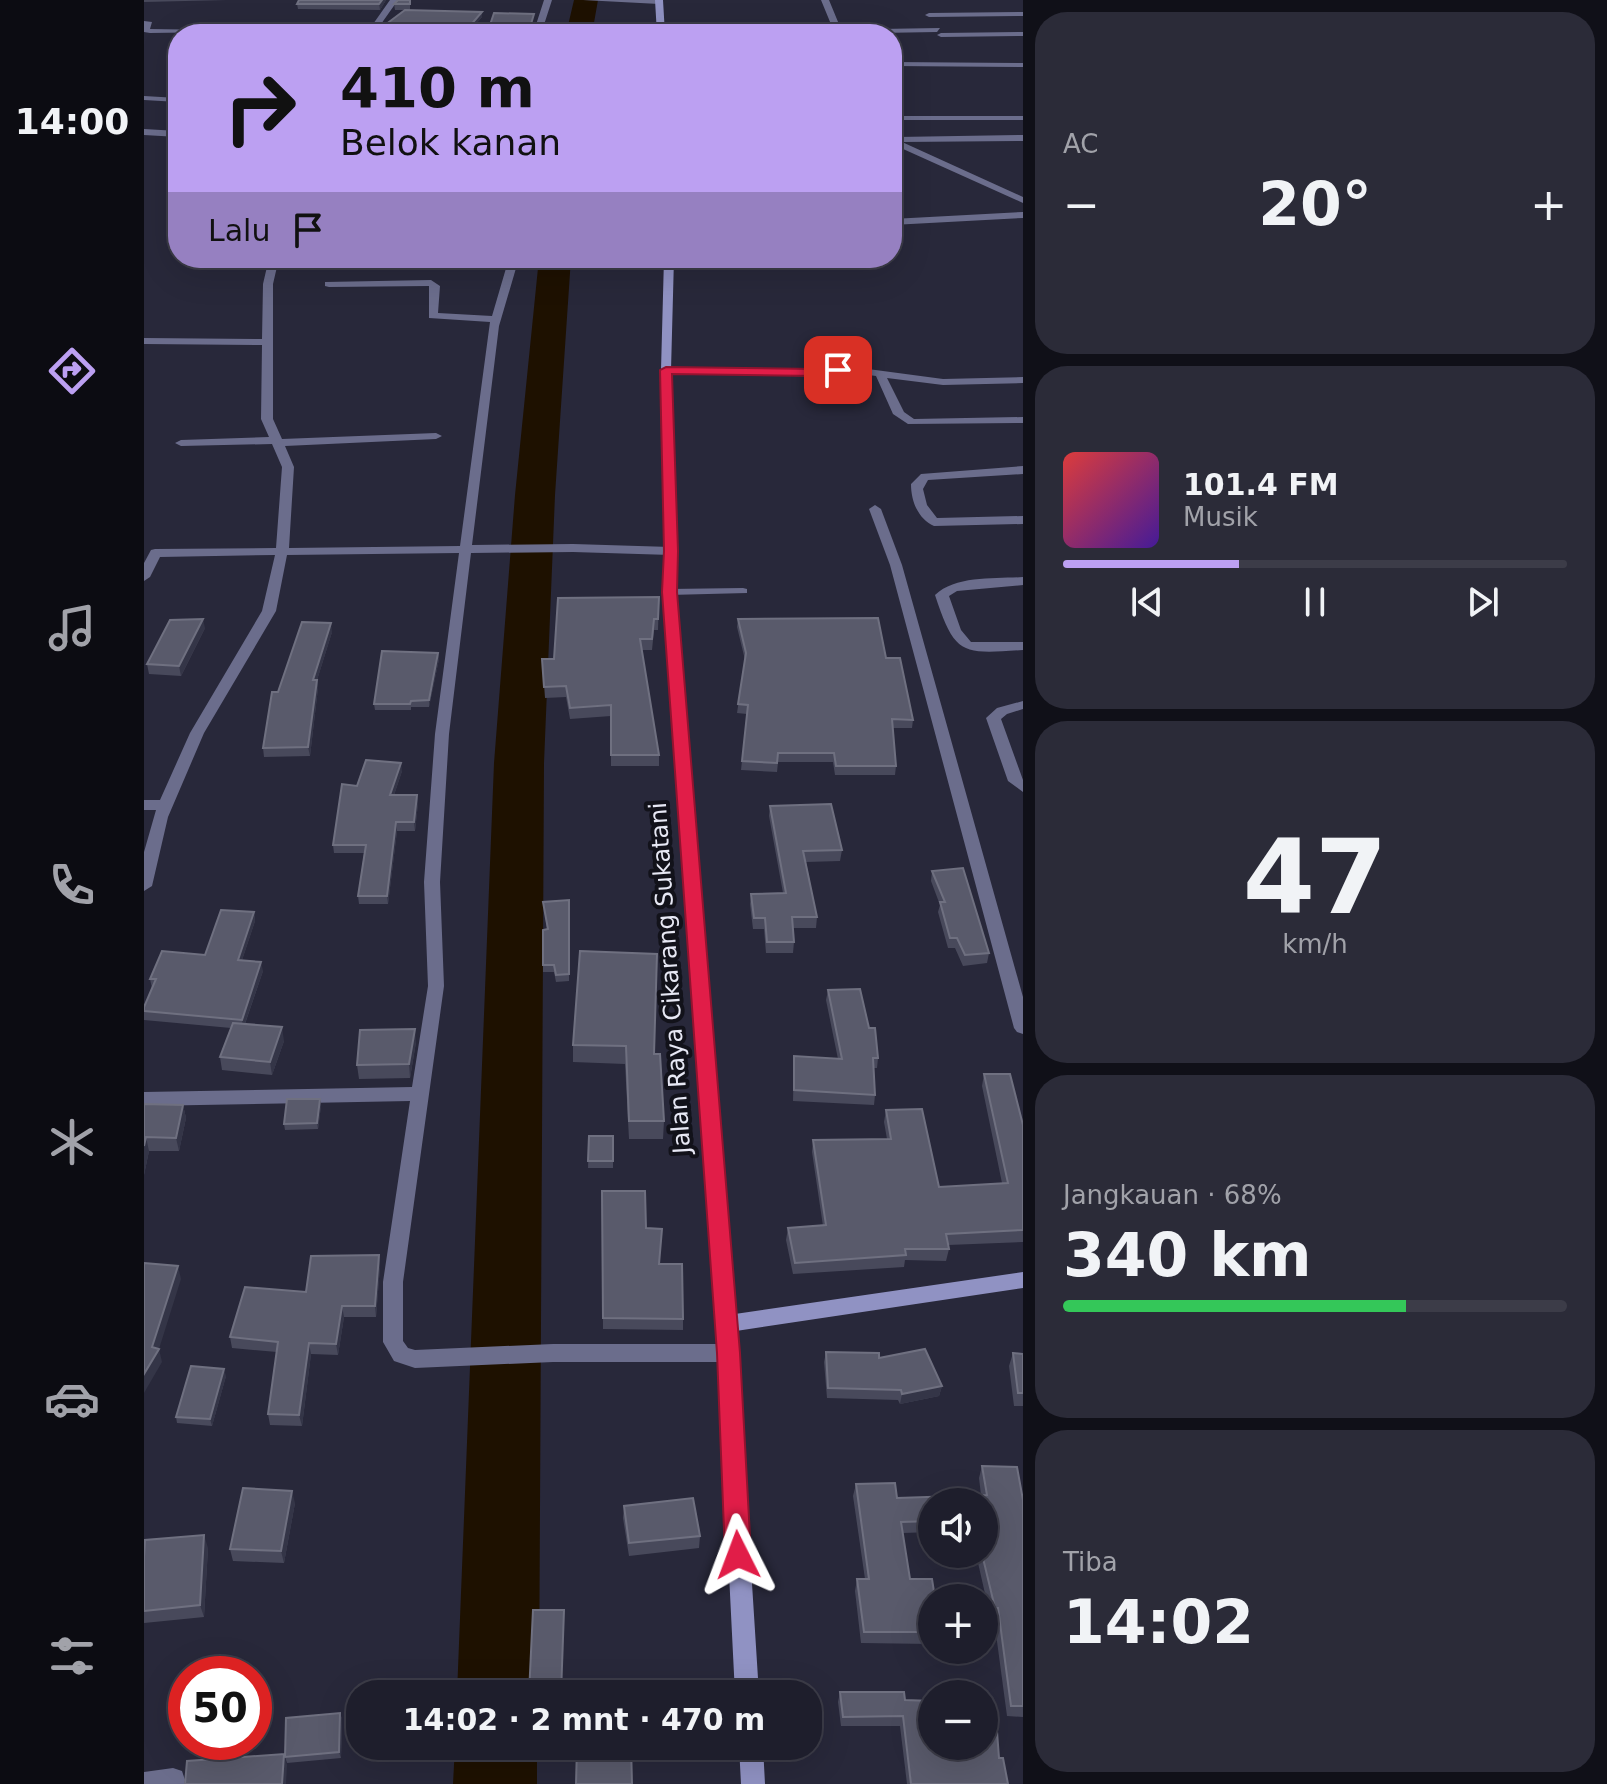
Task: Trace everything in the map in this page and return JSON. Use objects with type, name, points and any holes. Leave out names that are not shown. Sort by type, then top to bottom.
[{"type":"main road","points":[[659,1],[660,24]]},
{"type":"main road","name":"Jalan Raya Cikarang Sukatani","points":[[669,268],[666,370],[671,551],[669,592],[728,1353],[746,1680]]},
{"type":"main road","points":[[725,1324],[1023,1280]]},
{"type":"main road","points":[[752,1760],[753,1784]]},
{"type":"street","points":[[377,24],[394,0]]},
{"type":"street","points":[[540,24],[548,0]]},
{"type":"street","points":[[587,0],[659,1]]},
{"type":"street","points":[[825,0],[835,24]]},
{"type":"street","points":[[923,7],[958,65]]},
{"type":"street","points":[[929,15],[1023,14]]},
{"type":"street","points":[[144,23],[149,24],[146,30],[168,31]]},
{"type":"street","points":[[902,32],[1023,36]]},
{"type":"street","points":[[902,64],[1023,65]]},
{"type":"street","points":[[144,98],[168,99]]},
{"type":"street","points":[[902,118],[1023,118]]},
{"type":"street","points":[[144,132],[168,133]]},
{"type":"street","points":[[902,140],[1023,138]]},
{"type":"street","points":[[902,145],[1023,200]]},
{"type":"street","points":[[902,221],[1023,215]]},
{"type":"street","points":[[144,886],[165,805],[197,733],[269,611],[282,551],[288,467],[267,419],[268,284],[272,268]]},
{"type":"street","points":[[511,268],[496,319],[442,734],[432,882],[436,986],[393,1282],[393,1342],[401,1355],[415,1359],[553,1353],[728,1353]]},
{"type":"street","points":[[329,284],[431,283],[435,286],[433,316],[496,319]]},
{"type":"street","points":[[144,341],[267,342]]},
{"type":"street","points":[[666,370],[863,372],[943,382],[1023,380]]},
{"type":"street","points":[[880,374],[899,414],[912,422],[1023,420]]},
{"type":"street","points":[[181,443],[436,436]]},
{"type":"street","points":[[1023,470],[925,477],[917,484],[916,492],[927,517],[934,522],[1023,520]]},
{"type":"street","points":[[875,509],[896,565],[1023,1028]]},
{"type":"street","points":[[144,577],[149,553],[573,548],[671,551]]},
{"type":"street","points":[[1023,581],[954,587],[942,595],[954,635],[961,643],[981,648],[1023,646]]},
{"type":"street","points":[[1023,705],[1002,711],[993,718],[1015,781],[1023,787]]},
{"type":"street","points":[[144,805],[165,805]]},
{"type":"street","points":[[144,1099],[421,1094]]},
{"type":"street","points":[[145,1784],[173,1780]]},
{"type":"lane","points":[[669,592],[743,591]]},
{"type":"building","points":[[299,0],[382,0],[379,4],[297,4]]},
{"type":"building","points":[[398,0],[410,0],[410,4],[394,4]]},
{"type":"building","points":[[405,10],[482,12],[472,24],[386,24]]},
{"type":"building","points":[[494,13],[534,14],[531,24],[490,24]]},
{"type":"building","points":[[659,597],[658,619],[654,619],[652,639],[640,639],[659,755],[611,755],[611,705],[570,708],[566,686],[544,687],[542,659],[554,659],[558,598]]},
{"type":"building","points":[[878,618],[886,658],[900,658],[913,720],[892,719],[896,766],[836,766],[834,753],[778,753],[777,763],[742,761],[748,705],[738,704],[746,653],[738,619]]},
{"type":"building","points":[[203,619],[179,666],[147,664],[170,620]]},
{"type":"building","points":[[302,622],[331,623],[313,680],[317,680],[308,747],[263,748],[272,692],[278,692]]},
{"type":"building","points":[[382,651],[438,653],[429,700],[411,701],[410,704],[374,704]]},
{"type":"building","points":[[366,760],[401,763],[390,795],[417,795],[414,822],[396,822],[387,896],[358,896],[366,845],[333,845],[342,784],[357,786]]},
{"type":"building","points":[[831,804],[842,850],[803,851],[817,917],[792,917],[794,942],[767,942],[765,918],[754,918],[751,894],[786,893],[770,806]]},
{"type":"building","points":[[963,868],[989,953],[965,955],[957,938],[950,938],[940,902],[945,902],[932,871]]},
{"type":"building","points":[[569,900],[569,974],[556,975],[554,965],[543,965],[543,930],[548,929],[543,902]]},
{"type":"building","points":[[221,910],[254,912],[238,960],[261,962],[242,1020],[144,1011],[156,979],[150,979],[162,951],[205,955]]},
{"type":"building","points":[[580,951],[657,954],[654,1054],[660,1054],[664,1121],[629,1121],[626,1046],[573,1045]]},
{"type":"building","points":[[860,989],[869,1028],[875,1028],[878,1058],[873,1058],[875,1095],[794,1090],[794,1056],[842,1059],[828,990]]},
{"type":"building","points":[[233,1023],[282,1027],[270,1062],[220,1057]]},
{"type":"building","points":[[415,1029],[409,1064],[357,1065],[360,1030]]},
{"type":"building","points":[[984,1074],[1010,1074],[1023,1125],[1023,1230],[946,1234],[949,1249],[905,1249],[906,1255],[795,1263],[788,1228],[826,1225],[813,1140],[891,1139],[886,1110],[922,1109],[939,1187],[1008,1183]]},
{"type":"building","points":[[287,1099],[320,1099],[317,1123],[284,1124]]},
{"type":"building","points":[[144,1104],[183,1105],[176,1138],[146,1137],[144,1146]]},
{"type":"building","points":[[589,1136],[613,1136],[613,1161],[588,1161]]},
{"type":"building","points":[[602,1191],[645,1191],[646,1228],[662,1229],[659,1264],[682,1264],[683,1319],[603,1318]]},
{"type":"building","points":[[379,1255],[375,1306],[342,1306],[336,1344],[309,1343],[299,1415],[268,1414],[278,1342],[230,1337],[245,1287],[306,1292],[311,1256]]},
{"type":"building","points":[[144,1263],[178,1266],[152,1347],[159,1349],[144,1374]]},
{"type":"building","points":[[925,1349],[942,1386],[902,1394],[901,1390],[828,1388],[826,1352],[879,1353],[879,1358]]},
{"type":"building","points":[[1013,1353],[1023,1354],[1023,1393],[1018,1393]]},
{"type":"building","points":[[191,1366],[224,1369],[210,1419],[176,1417]]},
{"type":"building","points":[[982,1466],[1017,1467],[1023,1500],[1023,1706],[1011,1706],[998,1608],[998,1584],[989,1584],[985,1568],[998,1568],[998,1488],[986,1488]]},
{"type":"building","points":[[895,1483],[897,1498],[918,1497],[918,1521],[901,1522],[910,1579],[932,1579],[933,1584],[918,1584],[918,1632],[864,1632],[857,1579],[869,1579],[856,1484]]},
{"type":"building","points":[[243,1488],[292,1491],[281,1551],[230,1549]]},
{"type":"building","points":[[693,1498],[700,1536],[629,1543],[624,1506]]},
{"type":"building","points":[[204,1535],[200,1605],[144,1611],[145,1540]]},
{"type":"building","points":[[533,1610],[564,1610],[562,1680],[530,1680]]},
{"type":"building","points":[[840,1692],[904,1692],[905,1700],[918,1700],[918,1760],[998,1760],[998,1745],[1008,1784],[911,1784],[903,1716],[843,1717]]},
{"type":"building","points":[[340,1713],[339,1752],[285,1757],[286,1718]]},
{"type":"building","points":[[284,1754],[282,1784],[185,1784],[187,1761],[272,1760],[272,1755]]},
{"type":"building","points":[[577,1760],[631,1760],[632,1784],[576,1784]]},
{"type":"waterway","points":[[581,24],[586,0]]},
{"type":"waterway","points":[[498,1680],[519,763],[535,495],[554,268]]},
{"type":"waterway","points":[[495,1784],[496,1760]]},
{"type":"route","points":[[738,1555],[728,1353],[669,592],[671,551],[666,370],[838,370]]}]
